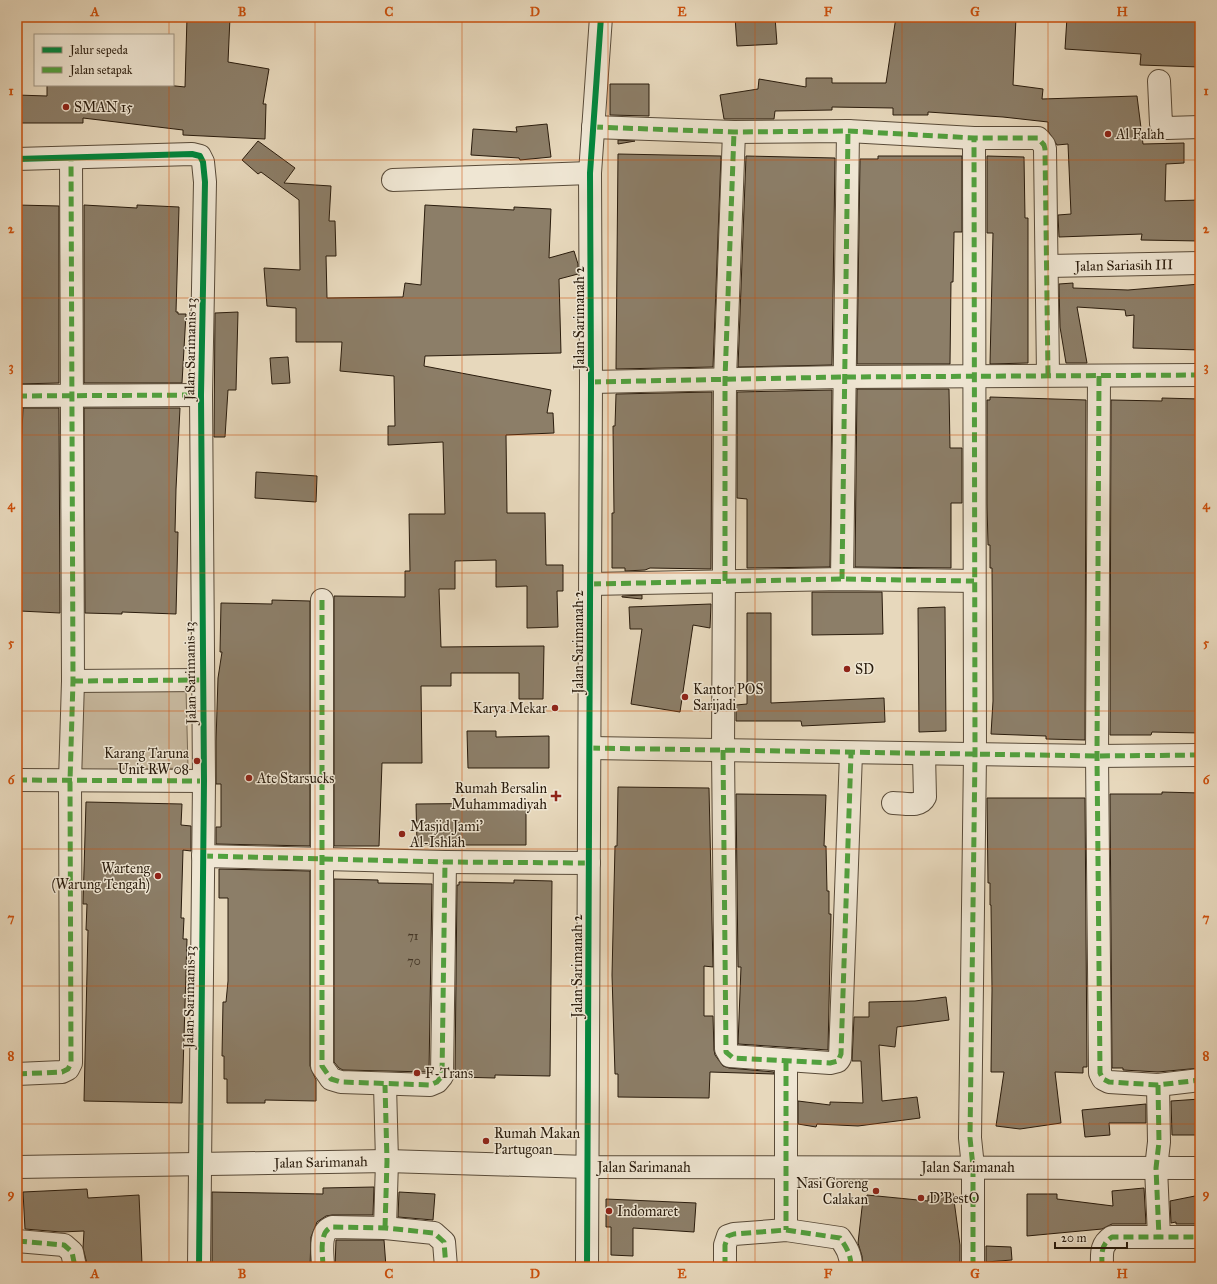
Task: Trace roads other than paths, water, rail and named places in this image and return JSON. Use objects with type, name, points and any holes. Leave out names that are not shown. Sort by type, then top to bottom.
[{"type":"street","name":"Jalan Sarimanah 2","points":[[587,1267],[591,584],[590,174],[601,17]]},
{"type":"street","points":[[1159,81],[1161,124],[1167,128],[1200,127]]},
{"type":"street","points":[[593,127],[734,132],[848,131],[974,138],[1038,138],[1044,145],[1048,266],[1048,376]]},
{"type":"street","points":[[842,579],[843,377],[848,131]]},
{"type":"street","points":[[734,132],[725,379],[723,750],[726,1052],[733,1058],[834,1063],[838,1061],[841,1054],[850,753]]},
{"type":"street","points":[[973,1267],[972,1167],[970,1138],[975,754],[974,138]]},
{"type":"street","name":"Jalan Sarimanis 13","points":[[71,158],[192,154],[200,156],[202,159],[205,182],[201,395],[202,680],[204,781],[199,1267]]},
{"type":"street","points":[[17,159],[71,158],[73,395],[73,681],[70,781],[71,1063],[68,1069],[62,1072],[17,1074]]},
{"type":"street","points":[[393,180],[590,174]]},
{"type":"street","name":"Jalan Sariasih III","points":[[1048,266],[1200,263]]},
{"type":"street","points":[[591,382],[843,377],[1200,375]]},
{"type":"street","points":[[1099,376],[1097,756],[1100,1073],[1103,1079],[1109,1082],[1158,1085],[1200,1080]]},
{"type":"street","points":[[17,396],[201,395]]},
{"type":"street","points":[[591,584],[842,579],[974,581]]},
{"type":"street","points":[[322,600],[322,1066],[331,1079],[341,1082],[385,1085],[430,1085],[437,1082],[442,1076],[445,862]]},
{"type":"street","points":[[73,681],[202,680]]},
{"type":"street","points":[[590,748],[1097,756],[1200,755]]},
{"type":"street","points":[[893,802],[918,804],[922,802],[925,797],[924,754]]},
{"type":"street","points":[[17,780],[204,781]]},
{"type":"street","points":[[203,856],[445,862],[589,863]]},
{"type":"street","points":[[786,1061],[786,1230]]},
{"type":"street","points":[[385,1085],[387,1161],[385,1228]]},
{"type":"street","points":[[1158,1085],[1159,1142],[1156,1168],[1159,1237]]},
{"type":"street","name":"Jalan Sarimanah","points":[[17,1167],[387,1161],[588,1167],[1200,1168]]},
{"type":"street","points":[[323,1267],[323,1235],[332,1227],[385,1228],[434,1233],[439,1235],[446,1246],[446,1267]]},
{"type":"street","points":[[725,1267],[725,1245],[728,1236],[734,1234],[786,1230],[840,1238],[849,1252],[851,1267]]},
{"type":"street","points":[[1102,1258],[1112,1238],[1200,1237]]},
{"type":"street","points":[[17,1241],[64,1246],[72,1252],[75,1267]]},
{"type":"place","name":"SMAN 15","points":[[66,107]]},
{"type":"place","name":"Al Falah","points":[[1108,134]]},
{"type":"place","name":"SD","points":[[847,669]]},
{"type":"place","name":"Kantor POS Sarijadi","points":[[685,697]]},
{"type":"place","name":"Karya Mekar","points":[[555,708]]},
{"type":"place","name":"Karang Taruna Unit RW 08","points":[[197,761]]},
{"type":"place","name":"Ate Starsucks","points":[[249,778]]},
{"type":"place","name":"Rumah Bersalin Muhammadiyah","points":[[556,796]]},
{"type":"place","name":"Masjid Jami' Al-Ishlah","points":[[402,834]]},
{"type":"place","name":"Warteng (Warung Tengah)","points":[[158,876]]},
{"type":"place","name":"F-Trans","points":[[417,1073]]},
{"type":"place","name":"Rumah Makan Partugoan","points":[[486,1141]]},
{"type":"place","name":"Nasi Goreng Calakan","points":[[876,1191]]},
{"type":"place","name":"D'BestO","points":[[921,1198]]},
{"type":"place","name":"Indomaret","points":[[609,1211]]}]
